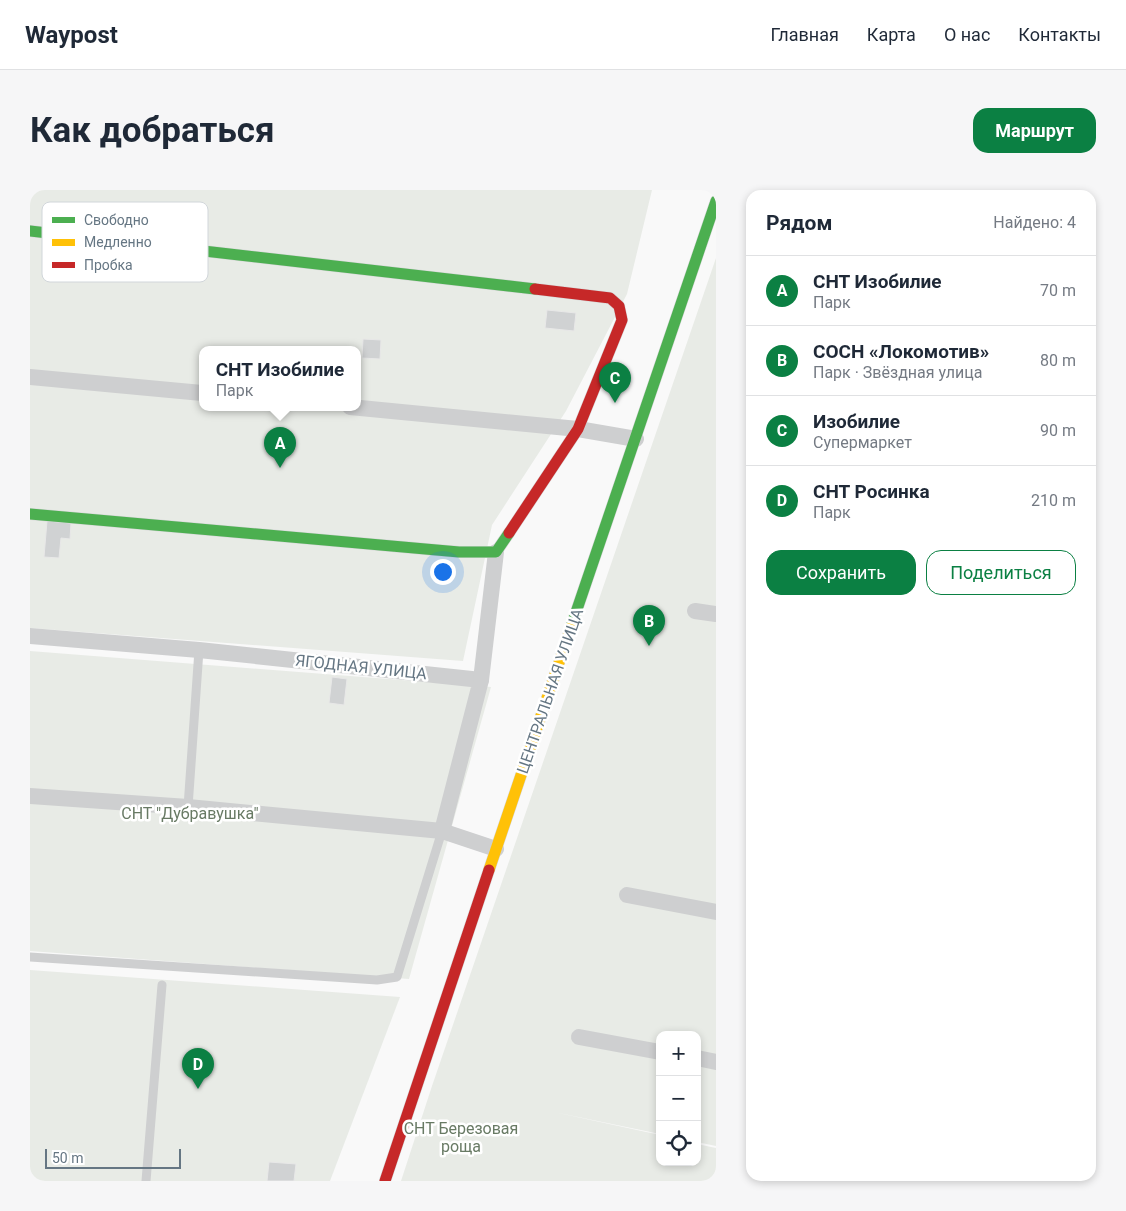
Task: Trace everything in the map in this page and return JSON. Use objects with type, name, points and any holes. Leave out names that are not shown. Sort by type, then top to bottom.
[{"type":"street","name":"ЦЕНТРАЛЬНАЯ УЛИЦА","points":[[384,1181],[716,201]]},
{"type":"street","points":[[208,251],[610,298],[619,306],[622,320],[578,429],[496,552],[481,680],[442,831]]},
{"type":"street","points":[[30,377],[199,393]]},
{"type":"street","points":[[361,408],[578,429],[636,439]]},
{"type":"street","points":[[30,514],[459,552],[496,552]]},
{"type":"street","points":[[695,611],[716,614]]},
{"type":"street","name":"ЯГОДНАЯ УЛИЦА","points":[[30,636],[199,650],[481,680]]},
{"type":"street","points":[[30,796],[188,807],[442,831],[496,849]]},
{"type":"street","points":[[627,895],[716,912]]},
{"type":"street","points":[[579,1037],[656,1051]]},
{"type":"street","points":[[701,1059],[716,1062]]},
{"type":"lane","points":[[188,807],[199,650]]},
{"type":"lane","points":[[30,958],[377,980],[397,977],[442,831]]},
{"type":"lane","points":[[146,1181],[162,985]]},
{"type":"green space","points":[[30,190],[652,190],[627,294],[566,411],[492,525],[463,661],[30,628]]},
{"type":"green space","name":"СНТ Березовая роща","points":[[716,258],[716,1146],[701,1143],[701,1031],[656,1031],[656,1133],[554,1112],[656,1134],[656,1166],[701,1166],[701,1145],[716,1148],[716,1181],[401,1181]]},
{"type":"green space","name":"СНТ \"Дубравушка\"","points":[[30,651],[491,687],[409,979],[30,951]]},
{"type":"green space","points":[[30,970],[400,997],[330,1181],[30,1181]]},
{"type":"building","points":[[547,310],[576,313],[574,331],[545,328]]},
{"type":"building","points":[[363,339],[381,340],[380,359],[362,358]]},
{"type":"building","points":[[47,521],[71,523],[70,539],[61,538],[59,558],[44,557]]},
{"type":"building","points":[[332,677],[347,679],[344,705],[329,703]]},
{"type":"building","points":[[269,1162],[296,1164],[294,1181],[267,1181]]},
{"type":"traffic: fast","points":[[571,627],[716,201]]},
{"type":"traffic: fast","points":[[30,231],[42,232]]},
{"type":"traffic: fast","points":[[208,251],[535,289]]},
{"type":"traffic: fast","points":[[30,514],[459,552],[496,552],[509,533]]},
{"type":"traffic: slow","points":[[489,870],[571,627]]},
{"type":"traffic: jam","points":[[509,533],[578,429],[622,320],[619,306],[610,298],[535,289]]},
{"type":"traffic: jam","points":[[385,1181],[489,870]]},
{"type":"place","name":"Изобилие","points":[[615,403]]},
{"type":"place","name":"СНТ Изобилие","points":[[280,468]]},
{"type":"place","name":"СОСН «Локомотив»","points":[[649,646]]},
{"type":"place","name":"СНТ Росинка","points":[[198,1089]]}]
